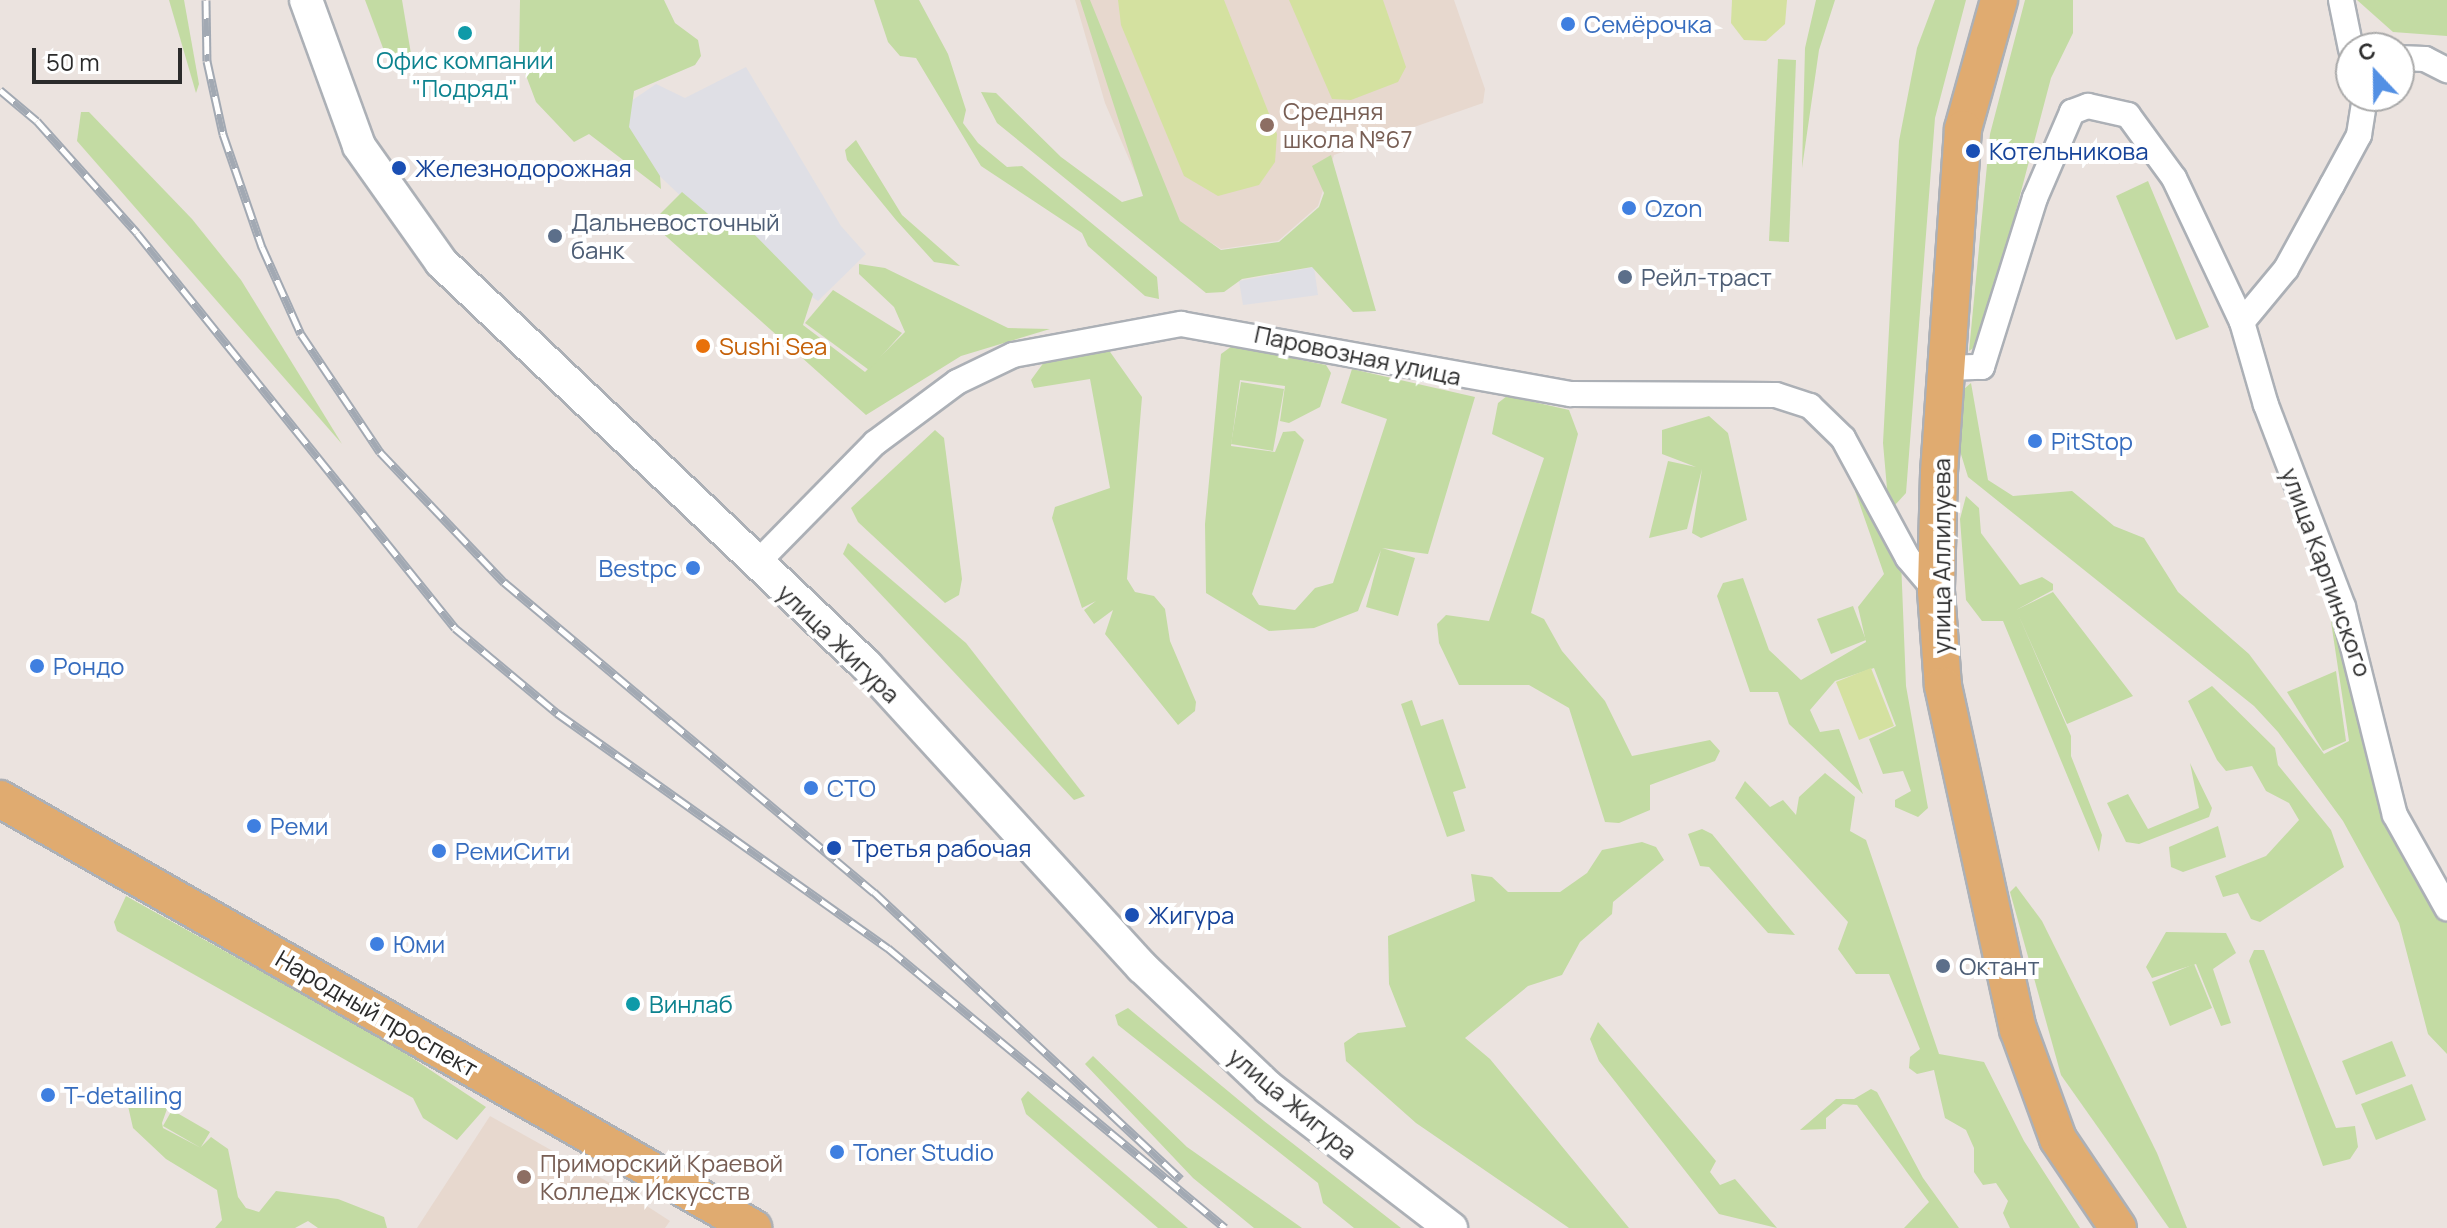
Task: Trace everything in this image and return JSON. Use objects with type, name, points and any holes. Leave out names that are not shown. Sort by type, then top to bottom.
[{"type":"main road","name":"улица Жигура","points":[[306,0],[359,146],[441,262],[867,666],[1173,997],[1269,1088],[1451,1228]]},
{"type":"main road","name":"улица Аллилуева","points":[[1999,0],[1963,129],[1946,368],[1936,591],[1943,686],[2018,1029],[2058,1139],[2118,1228]]},
{"type":"main road","name":"Народный проспект","points":[[0,799],[753,1228]]},
{"type":"street","points":[[2341,0],[2348,32]]},
{"type":"street","points":[[2415,59],[2425,59],[2447,70]]},
{"type":"street","name":"улица Карпинского","points":[[1946,368],[1982,367],[2035,198],[2072,112],[2088,106],[2128,115],[2146,132],[2242,322],[2266,405],[2343,607],[2395,815],[2447,908]]},
{"type":"street","points":[[2242,322],[2286,269],[2359,135],[2363,112]]},
{"type":"street","name":"Паровозная улица","points":[[757,563],[875,443],[957,382],[1013,355],[1181,324],[1571,394],[1776,395],[1810,406],[1843,438],[1908,558],[1936,591]]},
{"type":"shaded area","name":"Средняя школа №67","points":[[1075,0],[1454,0],[1485,89],[1483,103],[1334,155],[1318,206],[1278,241],[1221,249],[1147,201],[1105,103]]},
{"type":"shaded area","points":[[746,67],[841,226],[866,254],[818,301],[732,245],[602,121],[656,84],[685,98]]},
{"type":"shaded area","points":[[1314,267],[1318,295],[1243,305],[1239,281]]},
{"type":"shaded area","name":"Приморский Краевой Колледж Искусств","points":[[490,1116],[619,1188],[670,1221],[665,1228],[417,1228]]},
{"type":"green space","points":[[169,0],[184,0],[199,84],[196,93]]},
{"type":"green space","points":[[365,0],[402,0],[411,54],[407,63],[389,64]]},
{"type":"green space","points":[[520,0],[664,0],[675,23],[698,40],[701,56],[695,65],[634,91],[629,127],[660,176],[661,189],[589,134],[574,142],[536,102],[519,57]]},
{"type":"green space","points":[[874,0],[919,0],[948,54],[966,110],[963,123],[978,143],[1007,167],[1022,166],[1157,277],[1159,299],[1145,296],[1088,246],[1082,233],[981,166],[916,58],[900,56],[888,42]]},
{"type":"green space","points":[[1080,0],[1090,0],[1180,221],[1221,250],[1279,242],[1319,207],[1324,193],[1312,166],[1331,155],[1376,311],[1353,312],[1312,267],[1242,279],[1224,292],[1206,293],[997,123],[981,92],[996,93],[1061,157],[1122,202],[1143,196]]},
{"type":"green space","points":[[1118,0],[1224,0],[1277,134],[1275,162],[1259,185],[1218,196],[1184,176],[1121,25]]},
{"type":"green space","points":[[1289,0],[1383,0],[1406,67],[1398,82],[1351,100],[1332,99]]},
{"type":"green space","points":[[1732,0],[1787,0],[1785,24],[1766,41],[1744,40],[1731,23]]},
{"type":"green space","points":[[1816,0],[1835,0],[1819,50],[1802,168],[1805,48]]},
{"type":"green space","points":[[1935,0],[1966,0],[1935,118],[1906,493],[1895,505],[1888,500],[1883,443],[1899,141],[1917,48]]},
{"type":"green space","points":[[2025,0],[2073,0],[2073,33],[2051,78],[1981,343],[1969,351],[1990,134]]},
{"type":"green space","points":[[2357,0],[2447,0],[2447,36],[2393,32]]},
{"type":"green space","points":[[1778,59],[1796,60],[1789,242],[1769,241]]},
{"type":"green space","points":[[81,112],[89,112],[192,219],[241,280],[342,444],[77,141]]},
{"type":"green space","points":[[856,140],[902,215],[960,266],[934,262],[896,220],[847,160],[845,150]]},
{"type":"green space","points":[[2148,181],[2209,327],[2176,340],[2116,196]]},
{"type":"green space","points":[[682,192],[732,234],[748,228],[813,294],[803,325],[865,372],[905,332],[894,307],[859,274],[859,264],[885,268],[1008,328],[1050,329],[961,356],[866,415],[659,230],[656,218]]},
{"type":"green space","points":[[833,290],[902,333],[869,370],[805,323]]},
{"type":"green space","points":[[1232,346],[1326,365],[1331,373],[1320,407],[1289,423],[1280,421],[1285,386],[1240,380],[1231,446],[1275,452],[1283,432],[1295,431],[1304,440],[1252,594],[1259,605],[1295,610],[1315,588],[1333,583],[1387,419],[1341,403],[1352,369],[1475,397],[1428,554],[1382,548],[1415,558],[1398,616],[1366,607],[1381,550],[1358,611],[1314,628],[1269,631],[1206,593],[1205,524],[1221,354]]},
{"type":"green space","points":[[1108,349],[1142,397],[1127,579],[1135,592],[1154,596],[1165,609],[1170,641],[1196,702],[1195,711],[1178,725],[1105,634],[1113,610],[1094,624],[1084,610],[1096,601],[1082,608],[1052,518],[1055,507],[1110,488],[1090,379],[1034,388],[1031,380],[1047,358]]},
{"type":"green space","points":[[1241,382],[1284,389],[1273,451],[1231,444]]},
{"type":"green space","points":[[1971,383],[1988,480],[2013,496],[2072,491],[2114,526],[2144,538],[2178,592],[2249,654],[2324,754],[2349,741],[2325,582],[2407,856],[2447,923],[2447,1054],[2428,1034],[2399,923],[2343,821],[2278,732],[2254,706],[1968,477],[1960,451],[1961,411],[1964,389]]},
{"type":"green space","points":[[1507,396],[1569,410],[1578,434],[1531,613],[1544,619],[1562,651],[1605,701],[1632,756],[1710,740],[1720,751],[1715,761],[1650,785],[1650,810],[1619,823],[1605,822],[1569,708],[1529,685],[1459,685],[1439,643],[1437,624],[1446,615],[1489,621],[1544,458],[1492,434],[1498,403]]},
{"type":"green space","points":[[1709,416],[1728,433],[1747,520],[1701,538],[1692,533],[1702,469],[1687,529],[1649,538],[1668,461],[1696,467],[1662,454],[1662,430]]},
{"type":"green space","points":[[935,430],[944,438],[962,579],[959,595],[945,603],[858,522],[851,508]]},
{"type":"green space","points":[[1859,488],[1901,560],[1906,686],[1928,808],[1918,817],[1895,807],[1895,800],[1911,791],[1903,771],[1883,774],[1869,739],[1896,726],[1874,668],[1835,681],[1810,710],[1820,732],[1839,729],[1863,794],[1789,724],[1778,692],[1750,692],[1717,596],[1723,583],[1743,578],[1769,650],[1801,680],[1866,642],[1858,607],[1884,574],[1855,491]]},
{"type":"green space","points":[[1966,496],[1979,508],[1981,533],[2020,585],[2042,577],[2053,584],[2053,590],[2016,610],[2053,592],[2133,696],[2067,724],[2018,614],[2071,736],[2071,756],[2102,835],[2099,852],[2003,621],[1982,621],[1966,600],[1960,519]]},
{"type":"green space","points":[[848,543],[966,643],[1085,796],[1074,800],[843,554]]},
{"type":"green space","points":[[1853,606],[1866,640],[1831,654],[1817,619]]},
{"type":"green space","points":[[1871,668],[1894,726],[1859,740],[1836,682]]},
{"type":"green space","points":[[2336,671],[2346,741],[2323,751],[2287,692]]},
{"type":"green space","points":[[2212,686],[2275,748],[2278,765],[2331,830],[2344,867],[2260,922],[2251,919],[2238,893],[2223,897],[2215,876],[2266,856],[2299,820],[2289,803],[2266,791],[2252,766],[2226,771],[2217,760],[2188,701]]},
{"type":"green space","points":[[1412,700],[1421,726],[1443,719],[1466,788],[1453,792],[1465,831],[1447,837],[1401,704]]},
{"type":"green space","points":[[2190,763],[2212,808],[2209,817],[2139,844],[2126,842],[2107,803],[2128,794],[2148,829],[2199,808]]},
{"type":"green space","points":[[1825,773],[1855,797],[1850,831],[1866,840],[1939,1054],[1984,1062],[2024,1141],[2080,1228],[2010,1228],[2003,1213],[2008,1201],[1996,1183],[1983,1185],[1974,1172],[1974,1148],[1966,1130],[1945,1118],[1934,1070],[1917,1074],[1909,1068],[1910,1057],[1920,1049],[1889,974],[1856,974],[1838,949],[1848,922],[1735,798],[1745,781],[1770,807],[1783,800],[1796,815],[1799,797]]},
{"type":"green space","points":[[2218,826],[2226,857],[2183,872],[2171,867],[2169,847]]},
{"type":"green space","points":[[1702,829],[1712,834],[1795,935],[1768,933],[1709,867],[1700,866],[1688,834]]},
{"type":"green space","points":[[1642,842],[1656,847],[1664,860],[1613,902],[1612,914],[1580,942],[1562,975],[1528,986],[1465,1038],[1490,1059],[1629,1228],[1569,1228],[1416,1123],[1346,1061],[1344,1043],[1358,1033],[1406,1027],[1389,984],[1388,936],[1475,901],[1471,874],[1492,877],[1508,892],[1560,892],[1587,873],[1602,850]]},
{"type":"green space","points":[[2016,886],[2042,921],[2157,1153],[2187,1228],[2169,1228],[2061,1075],[2010,892]]},
{"type":"green space","points":[[126,896],[388,1042],[486,1107],[457,1140],[423,1118],[413,1098],[117,931],[114,922]]},
{"type":"green space","points":[[2166,932],[2226,933],[2236,953],[2213,969],[2231,1023],[2221,1026],[2196,964],[2152,978],[2146,967]]},
{"type":"green space","points":[[2254,950],[2264,950],[2336,1128],[2355,1126],[2358,1147],[2350,1159],[2323,1166],[2249,961]]},
{"type":"green space","points":[[2194,964],[2212,1008],[2170,1026],[2152,982]]},
{"type":"green space","points":[[1128,1008],[1264,1121],[1401,1228],[1354,1228],[1323,1203],[1318,1183],[1118,1025],[1115,1015]]},
{"type":"green space","points":[[1598,1022],[1716,1161],[1710,1172],[1720,1185],[1735,1179],[1777,1228],[1719,1214],[1599,1061],[1590,1039]]},
{"type":"green space","points":[[2392,1041],[2406,1076],[2356,1095],[2342,1061]]},
{"type":"green space","points":[[1093,1056],[1187,1147],[1302,1228],[1254,1228],[1193,1178],[1085,1064]]},
{"type":"green space","points":[[2412,1084],[2426,1120],[2376,1140],[2361,1104]]},
{"type":"green space","points":[[1871,1089],[1877,1092],[1923,1178],[1959,1228],[1904,1228],[1929,1202],[1857,1105],[1843,1104],[1826,1118],[1826,1129],[1800,1130],[1836,1099],[1854,1099]]},
{"type":"green space","points":[[140,1091],[167,1109],[162,1123],[163,1128],[201,1148],[163,1126],[172,1110],[210,1132],[201,1147],[211,1137],[228,1149],[238,1197],[246,1208],[259,1212],[276,1191],[338,1199],[384,1217],[387,1228],[318,1228],[308,1221],[295,1228],[215,1228],[222,1220],[217,1190],[166,1159],[133,1128],[128,1106]]},
{"type":"green space","points":[[1028,1091],[1188,1228],[1158,1228],[1026,1114],[1021,1099]]},
{"type":"railway","points":[[206,0],[207,61],[223,134],[262,247],[301,334],[380,452],[504,582],[874,892],[1181,1179]]},
{"type":"railway","points":[[0,90],[37,121],[137,233],[455,628],[557,713],[888,948],[1225,1228]]},
{"type":"place","name":"Семёрочка","points":[[1568,24]]},
{"type":"place","name":"Офис компании \"Подряд\"","points":[[465,33]]},
{"type":"place","name":"Средняя школа №67","points":[[1267,125]]},
{"type":"place","name":"Котельникова","points":[[1973,151]]},
{"type":"place","name":"Железнодорожная","points":[[399,168]]},
{"type":"place","name":"Ozon","points":[[1629,208]]},
{"type":"place","name":"Дальневосточный банк","points":[[555,236]]},
{"type":"place","name":"Рейл-траст","points":[[1625,277]]},
{"type":"place","name":"Sushi Sea","points":[[703,346]]},
{"type":"place","name":"PitStop","points":[[2035,441]]},
{"type":"place","name":"Bestpc","points":[[693,568]]},
{"type":"place","name":"Рондо","points":[[37,666]]},
{"type":"place","name":"СТО","points":[[811,788]]},
{"type":"place","name":"Реми","points":[[254,826]]},
{"type":"place","name":"Третья рабочая","points":[[834,848]]},
{"type":"place","name":"РемиСити","points":[[439,851]]},
{"type":"place","name":"Жигура","points":[[1132,915]]},
{"type":"place","name":"Юми","points":[[377,944]]},
{"type":"place","name":"Октант","points":[[1943,966]]},
{"type":"place","name":"Винлаб","points":[[633,1004]]},
{"type":"place","name":"T-detailing","points":[[48,1095]]},
{"type":"place","name":"Toner Studio","points":[[837,1152]]},
{"type":"place","name":"Приморский Краевой Колледж Искусств","points":[[524,1177]]}]
